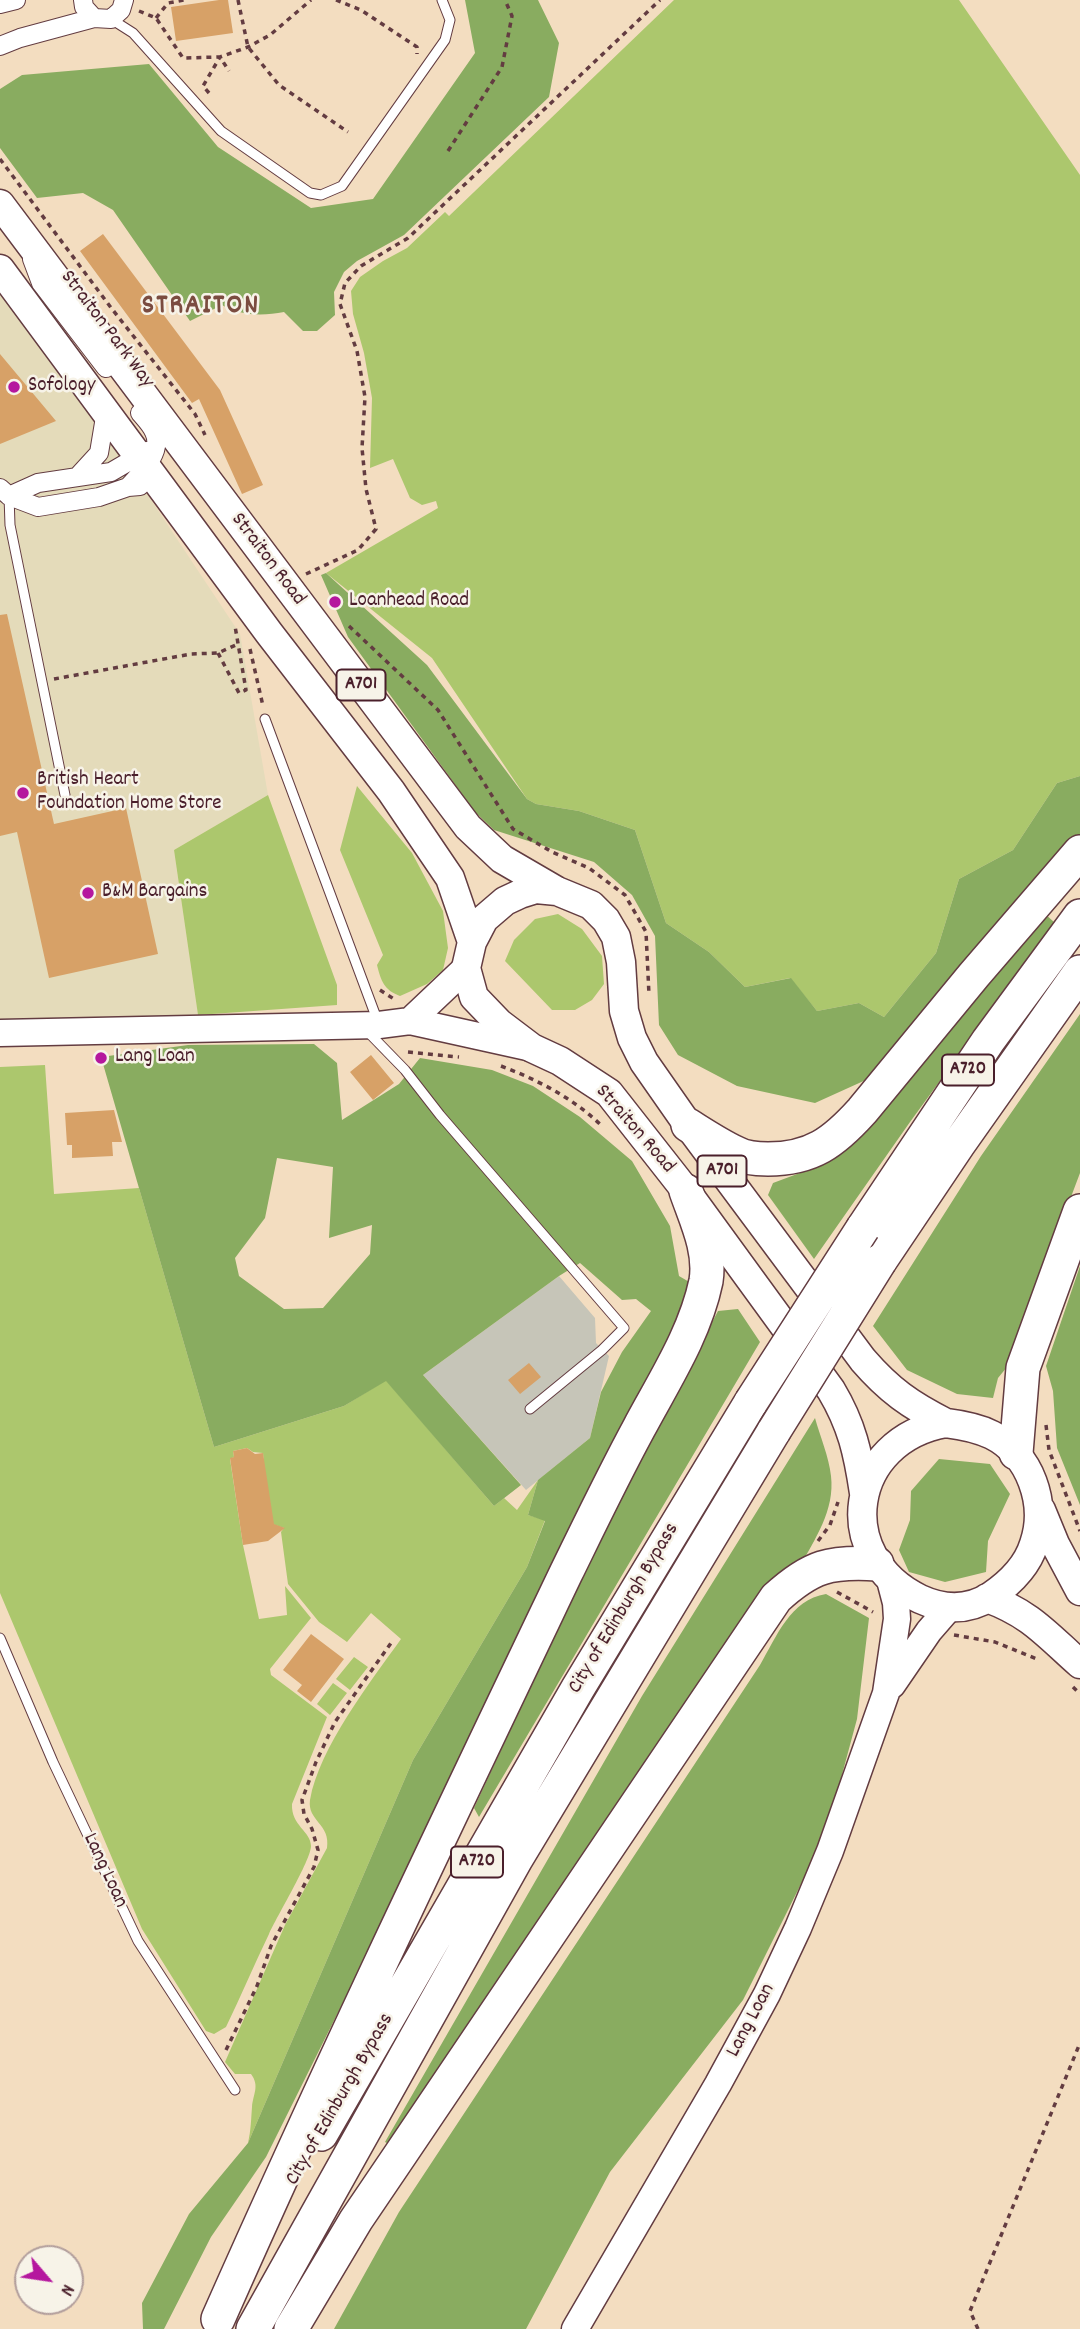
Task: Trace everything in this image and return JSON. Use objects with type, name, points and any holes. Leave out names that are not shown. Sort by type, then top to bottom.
[{"type":"highway","points":[[688,1125],[738,1154],[758,1159],[784,1159],[805,1155],[828,1144],[844,1132],[1080,852]]},
{"type":"highway","name":"City of Edinburgh Bypass","points":[[215,2324],[496,1828],[663,1544],[863,1228],[988,1041],[1080,916]]},
{"type":"highway","name":"City of Edinburgh Bypass","points":[[253,2329],[516,1859],[774,1431],[880,1261],[1080,972]]},
{"type":"highway","points":[[215,2324],[300,2133],[430,1856],[611,1480],[685,1343],[698,1311],[706,1278],[706,1250],[686,1191]]},
{"type":"highway","points":[[1016,1453],[1023,1368],[1080,1211]]},
{"type":"highway","points":[[291,2329],[384,2179],[776,1598],[796,1580],[814,1570],[854,1562],[883,1572]]},
{"type":"main road","name":"Straiton Road","points":[[0,204],[189,455],[297,579],[468,827],[502,859],[557,891],[592,905],[606,920],[616,937],[624,1011],[632,1038],[644,1062],[863,1360],[881,1380],[913,1407],[946,1423]]},
{"type":"main road","name":"Straiton Road","points":[[0,269],[106,411],[147,456],[173,502],[269,633],[391,790],[437,858],[450,878],[469,955],[474,996],[499,1023],[532,1048],[578,1071],[609,1093],[686,1191],[831,1390],[843,1410],[857,1447],[864,1493]]},
{"type":"main road","name":"Straiton Road","points":[[469,955],[484,919],[505,901],[536,889],[557,891]]},
{"type":"main road","name":"A701","points":[[883,1572],[864,1526],[864,1493],[868,1479],[879,1461],[895,1444],[928,1426],[946,1423],[970,1427],[993,1436],[1016,1453],[1032,1481],[1037,1501],[1055,1544],[1080,1591]]},
{"type":"main road","name":"A701","points":[[949,1608],[966,1607],[987,1598],[1010,1581],[1025,1564],[1037,1533],[1037,1501]]},
{"type":"main road","points":[[883,1572],[916,1597],[949,1608]]},
{"type":"main road","points":[[987,1598],[1029,1618],[1080,1664]]},
{"type":"street","points":[[0,4],[16,0]]},
{"type":"street","points":[[83,0],[84,7],[103,19]]},
{"type":"street","points":[[0,46],[20,38],[103,19],[121,10],[124,0]]},
{"type":"street","name":"Straiton Park Way","points":[[24,236],[41,283],[154,432],[157,441],[147,456]]},
{"type":"street","points":[[77,477],[99,453],[106,411]]},
{"type":"street","points":[[3,494],[38,483],[111,472],[164,445],[189,455]]},
{"type":"street","points":[[128,487],[147,456]]},
{"type":"street","points":[[3,494],[38,507],[99,497],[128,487],[145,485],[173,502]]},
{"type":"street","points":[[410,1021],[469,955]]},
{"type":"street","points":[[0,1033],[370,1025],[410,1021],[532,1048]]},
{"type":"street","name":"Lang Loan","points":[[883,1572],[896,1603],[897,1619],[887,1693]]},
{"type":"street","name":"Lang Loan","points":[[575,2329],[718,2084],[767,1994],[830,1851],[887,1693],[929,1631],[949,1608]]},
{"type":"lane","points":[[103,19],[133,33],[221,131],[310,193],[321,195],[342,186],[445,40],[450,20],[442,0]]},
{"type":"lane","points":[[3,494],[65,795]]},
{"type":"lane","points":[[265,719],[370,1025],[440,1115],[624,1328],[602,1350],[530,1409]]},
{"type":"lane","name":"Lang Loan","points":[[0,1638],[53,1762],[138,1941],[235,2090]]},
{"type":"path","points":[[184,0],[167,3],[156,18],[183,58],[220,57],[271,37],[312,1]]},
{"type":"path","points":[[238,0],[248,47],[279,85],[348,132]]},
{"type":"path","points":[[336,0],[361,10],[417,47],[416,56]]},
{"type":"path","points":[[449,150],[502,66],[512,16],[505,0]]},
{"type":"path","points":[[297,579],[358,550],[376,529],[366,489],[362,449],[365,397],[357,351],[340,304],[345,283],[361,266],[408,238],[660,0]]},
{"type":"path","points":[[220,57],[229,71]]},
{"type":"path","points":[[211,95],[203,86],[220,57]]},
{"type":"path","points":[[297,579],[315,583]]},
{"type":"path","points":[[218,653],[239,693],[246,690],[234,623],[243,620]]},
{"type":"path","points":[[347,625],[438,710],[513,830],[552,852],[589,868],[625,895],[646,932],[649,996]]},
{"type":"path","points":[[42,681],[191,654],[218,653],[238,644]]},
{"type":"path","points":[[1046,1425],[1049,1450],[1080,1531]]},
{"type":"path","points":[[218,2064],[240,2026],[271,1946],[314,1867],[318,1850],[304,1814],[302,1800],[316,1762],[335,1722],[391,1643]]},
{"type":"path","points":[[978,2329],[970,2311],[1080,2043]]},
{"type":"shaded area","points":[[0,290],[104,429],[240,634],[268,795],[174,850],[198,1015],[0,1026]]},
{"type":"shaded area","points":[[559,1276],[595,1318],[596,1343],[609,1356],[590,1438],[526,1490],[423,1375]]},
{"type":"green space","points":[[465,0],[538,0],[559,43],[549,97],[404,235],[357,261],[344,272],[334,292],[335,315],[317,331],[303,331],[284,312],[252,314],[222,305],[190,321],[113,210],[83,193],[37,198],[0,148],[0,89],[22,75],[149,64],[218,147],[311,208],[373,199],[475,53]]},
{"type":"green space","points":[[674,0],[959,0],[1080,175],[1080,776],[1057,783],[1013,850],[959,879],[936,953],[884,1017],[859,1003],[817,1011],[790,978],[745,987],[709,952],[666,923],[635,830],[579,811],[536,804],[527,799],[432,658],[326,573],[438,508],[436,501],[422,505],[410,498],[393,459],[370,468],[372,398],[364,353],[353,314],[351,291],[360,277],[407,248],[445,212],[449,216]]},
{"type":"green space","points":[[326,573],[427,665],[527,799],[536,804],[579,811],[635,830],[666,923],[709,952],[745,987],[791,978],[817,1011],[859,1003],[884,1017],[936,953],[959,879],[1013,850],[1057,783],[1080,776],[1080,836],[868,1079],[815,1103],[737,1086],[678,1055],[659,1025],[655,936],[632,895],[594,862],[494,830],[475,812],[348,637],[321,575]]},
{"type":"green space","points":[[357,786],[412,853],[443,911],[448,948],[443,970],[427,984],[400,996],[390,991],[382,980],[377,965],[383,955],[340,850]]},
{"type":"green space","points":[[268,795],[337,985],[337,1005],[198,1015],[174,850]]},
{"type":"green space","points":[[1043,912],[1055,923],[814,1259],[768,1195],[773,1183],[824,1164],[854,1141]]},
{"type":"green space","points":[[558,914],[582,929],[602,956],[604,984],[592,1000],[575,1010],[552,1010],[505,961],[514,940],[535,919]]},
{"type":"green space","points":[[1080,1014],[1080,1173],[1007,1367],[998,1378],[993,1398],[957,1394],[907,1370],[873,1326],[981,1156]]},
{"type":"green space","points":[[314,1044],[337,1063],[342,1120],[399,1084],[420,1058],[492,1070],[533,1086],[580,1117],[632,1161],[670,1226],[679,1276],[691,1283],[673,1340],[266,2157],[211,2237],[164,2329],[143,2329],[142,2303],[189,2214],[248,2143],[413,1760],[527,1567],[545,1521],[528,1515],[538,1480],[590,1438],[601,1392],[622,1352],[651,1311],[636,1299],[622,1300],[580,1263],[423,1375],[521,1485],[494,1506],[386,1381],[344,1406],[214,1447],[101,1057],[188,1045]],"holes":[[[277,1158],[333,1167],[329,1238],[372,1225],[370,1254],[323,1308],[284,1309],[239,1276],[235,1258],[265,1218]]]},
{"type":"green space","points":[[45,1065],[54,1194],[139,1188],[214,1447],[344,1406],[386,1380],[494,1506],[504,1498],[517,1510],[538,1480],[528,1515],[545,1520],[527,1567],[413,1760],[248,2143],[255,2082],[251,2074],[235,2074],[225,2062],[285,1925],[327,1848],[326,1833],[310,1807],[315,1780],[335,1737],[401,1639],[371,1613],[347,1642],[319,1622],[288,1584],[281,1532],[284,1528],[269,1523],[263,1453],[247,1448],[233,1451],[234,1457],[230,1459],[243,1545],[259,1619],[287,1615],[285,1586],[311,1618],[270,1669],[271,1675],[327,1717],[292,1804],[295,1818],[310,1841],[309,1853],[226,2027],[214,2034],[206,2031],[142,1929],[0,1593],[0,1067]]},
{"type":"green space","points":[[1080,1266],[1080,1505],[1057,1448],[1053,1391],[1046,1366]]},
{"type":"green space","points":[[738,1309],[760,1342],[479,1817],[474,1808],[596,1546],[718,1311]]},
{"type":"green space","points":[[815,1418],[831,1476],[830,1501],[817,1535],[799,1568],[394,2147],[385,2142],[642,1696]]},
{"type":"green space","points":[[939,1459],[990,1464],[1010,1494],[988,1541],[986,1572],[945,1582],[909,1572],[899,1550],[910,1520],[911,1491]]},
{"type":"green space","points":[[826,1594],[869,1618],[857,1719],[826,1834],[743,2000],[610,2172],[526,2329],[334,2329],[399,2212],[760,1665],[779,1631],[794,1611]]},
{"type":"green space","points":[[354,1657],[368,1667],[350,1690],[336,1679]]},
{"type":"green space","points":[[333,1683],[347,1693],[330,1715],[317,1704]]},
{"type":"building","points":[[228,0],[233,33],[176,41],[171,7]]},
{"type":"building","points":[[103,234],[220,390],[263,485],[242,494],[199,399],[192,403],[80,251]]},
{"type":"building","name":"Sofology","points":[[0,354],[56,421],[0,444]]},
{"type":"building","name":"B&M Bargains","points":[[7,614],[54,824],[126,808],[158,954],[49,978],[17,832],[0,836],[0,615]]},
{"type":"building","points":[[371,1055],[394,1083],[373,1100],[350,1072]]},
{"type":"building","points":[[114,1110],[122,1142],[112,1142],[113,1156],[72,1158],[72,1145],[67,1145],[65,1113]]},
{"type":"building","points":[[529,1363],[541,1377],[520,1394],[508,1380]]},
{"type":"building","points":[[247,1448],[255,1454],[263,1453],[274,1524],[285,1528],[268,1541],[243,1545],[230,1458],[234,1457],[233,1451]]},
{"type":"building","points":[[311,1634],[344,1659],[311,1702],[297,1691],[302,1685],[283,1670]]},
{"type":"place","name":"Sofology","points":[[14,387]]},
{"type":"place","name":"Loanhead Road","points":[[335,602]]},
{"type":"place","name":"British Heart Foundation Home Store","points":[[23,793]]},
{"type":"place","name":"B&M Bargains","points":[[88,893]]},
{"type":"place","name":"Lang Loan","points":[[101,1058]]},
{"type":"district","name":"STRAITON","points":[[201,308]]}]
